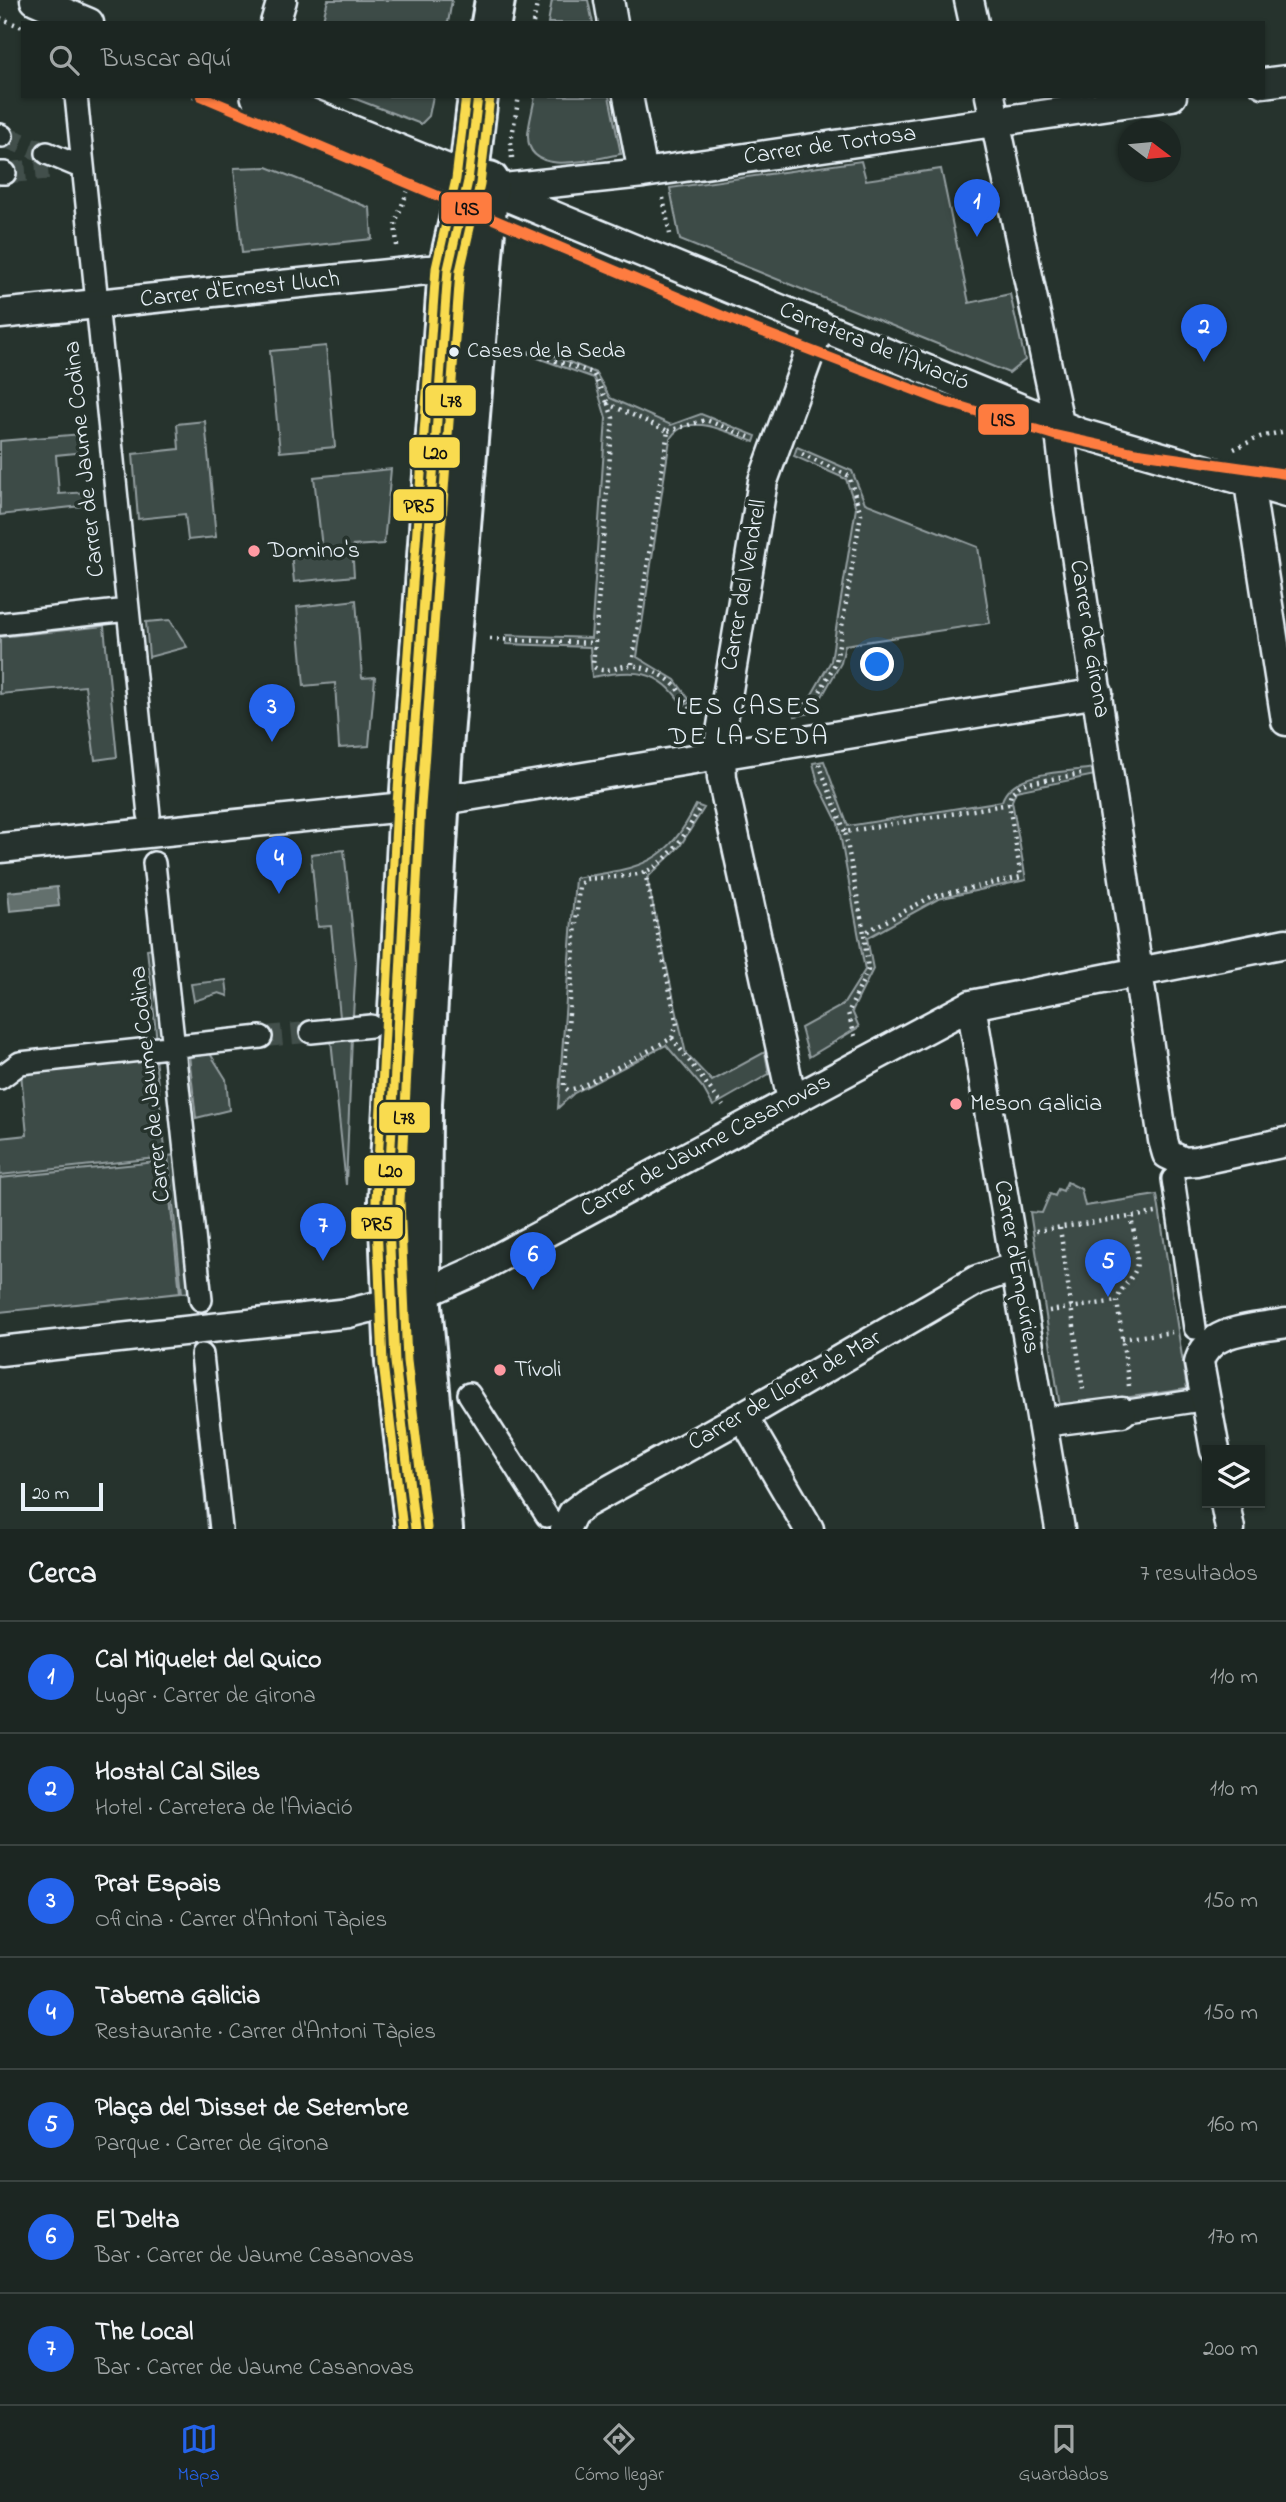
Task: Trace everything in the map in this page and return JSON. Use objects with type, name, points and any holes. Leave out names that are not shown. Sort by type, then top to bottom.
[{"type":"main road","points":[[491,21],[495,0]]},
{"type":"main road","points":[[512,21],[516,0]]},
{"type":"main road","points":[[478,98],[490,179]]},
{"type":"main road","points":[[415,1529],[406,1300],[422,1103],[424,802],[464,269],[490,179],[502,98]]},
{"type":"main road","points":[[406,1300],[443,1529]]},
{"type":"street","points":[[35,0],[75,20]]},
{"type":"street","points":[[276,21],[282,0]]},
{"type":"street","points":[[609,0],[613,21]]},
{"type":"street","points":[[969,0],[974,21]]},
{"type":"street","points":[[1265,83],[1286,80]]},
{"type":"street","name":"Carrer de Jaume Codina","points":[[76,98],[95,304],[149,815]]},
{"type":"street","name":"Carretera de l'Aviació","points":[[265,98],[490,179],[584,230],[1080,433],[1286,493]]},
{"type":"street","points":[[629,98],[652,181]]},
{"type":"street","name":"Carrer de Tortosa","points":[[490,179],[652,181],[992,109],[1144,98]]},
{"type":"street","name":"Carrer de Girona","points":[[992,109],[1059,424],[1067,494],[1167,1154],[1184,1162],[1196,1161],[1286,1142]]},
{"type":"street","points":[[47,161],[83,168]]},
{"type":"street","points":[[584,230],[576,207],[591,179]]},
{"type":"street","name":"Carrer d'Ernest Lluch","points":[[0,314],[464,269]]},
{"type":"street","name":"Carrer del Vendrell","points":[[792,1100],[722,778],[720,754],[722,717],[762,481],[820,325]]},
{"type":"street","points":[[1249,483],[1286,721]]},
{"type":"street","points":[[0,624],[128,610]]},
{"type":"street","points":[[0,848],[424,802],[1098,693]]},
{"type":"street","name":"Carrer de Jaume Codina","points":[[154,863],[201,1300]]},
{"type":"street","name":"Carrer de Jaume Casanovas","points":[[0,1351],[349,1313],[406,1300],[470,1273],[971,1005],[1286,943]]},
{"type":"street","name":"Carrer d'Empúries","points":[[971,1005],[1060,1529]]},
{"type":"street","points":[[311,1032],[371,1026]]},
{"type":"street","points":[[0,1078],[20,1063],[261,1037]]},
{"type":"street","points":[[1172,1179],[1196,1332],[1206,1346],[1199,1363],[1214,1445]]},
{"type":"street","name":"Carrer de Lloret de Mar","points":[[556,1522],[977,1280],[1016,1267]]},
{"type":"street","points":[[1196,1332],[1286,1322]]},
{"type":"street","points":[[202,1355],[220,1529]]},
{"type":"street","points":[[469,1394],[556,1522]]},
{"type":"street","points":[[1043,1422],[1126,1404],[1194,1401]]},
{"type":"street","points":[[743,1416],[809,1529]]},
{"type":"street","points":[[1226,1508],[1230,1529]]},
{"type":"path","points":[[533,21],[538,0]]},
{"type":"path","points":[[0,18],[21,26]]},
{"type":"path","points":[[490,179],[510,153],[519,98]]},
{"type":"path","points":[[397,250],[395,223],[410,185],[401,181]]},
{"type":"path","points":[[652,181],[671,241]]},
{"type":"path","points":[[515,348],[593,373],[613,418],[593,666],[598,671],[632,664],[651,670],[672,683],[691,709],[710,716]]},
{"type":"path","points":[[608,404],[668,431],[706,420],[755,439]]},
{"type":"path","points":[[632,664],[668,431]]},
{"type":"path","points":[[1231,452],[1240,444],[1286,431]]},
{"type":"path","points":[[796,452],[849,476],[861,507],[836,662],[809,709],[811,722]]},
{"type":"path","points":[[490,639],[595,643]]},
{"type":"path","points":[[817,755],[845,831],[864,933],[868,970],[848,1013],[855,1036]]},
{"type":"path","points":[[864,933],[931,897],[1021,877],[1009,804],[1011,793],[1022,784],[1094,772]]},
{"type":"path","points":[[845,831],[1009,804]]},
{"type":"path","points":[[645,872],[677,1025],[672,1038],[572,1091],[564,1087],[579,885],[586,879],[645,872],[671,852],[701,807]]},
{"type":"path","points":[[672,1038],[723,1106]]},
{"type":"path","points":[[1029,1233],[1164,1212]]},
{"type":"path","points":[[1126,1404],[1117,1301],[1137,1262],[1131,1217]]},
{"type":"path","points":[[1060,1228],[1085,1404]]},
{"type":"path","points":[[1041,1312],[1117,1301]]},
{"type":"path","points":[[1122,1339],[1196,1332]]},
{"type":"shaded area","points":[[328,0],[452,0],[448,21],[323,21]]},
{"type":"shaded area","points":[[552,0],[588,0],[593,21],[548,21]]},
{"type":"shaded area","points":[[353,98],[433,98],[429,116],[421,124]]},
{"type":"shaded area","points":[[535,98],[609,98],[621,154],[580,162],[550,162],[538,157],[530,148],[528,134]]},
{"type":"shaded area","points":[[861,161],[866,180],[941,169],[969,303],[1010,294],[1025,360],[1009,373],[680,240],[670,188]]},
{"type":"shaded area","points":[[267,167],[370,208],[372,239],[242,253],[234,168]]},
{"type":"shaded area","points":[[326,346],[335,447],[280,452],[270,351]]},
{"type":"shaded area","points":[[533,347],[596,373],[610,398],[671,425],[701,414],[756,436],[754,442],[710,426],[698,425],[678,430],[670,439],[637,657],[675,680],[691,702],[683,706],[664,684],[644,674],[620,673],[592,677],[590,647],[506,644],[507,635],[591,638],[606,418],[594,378],[532,356]]},
{"type":"shaded area","points":[[205,421],[216,537],[188,540],[185,514],[138,519],[133,454],[179,449],[177,424]]},
{"type":"shaded area","points":[[82,434],[85,452],[56,455],[59,494],[88,492],[90,505],[0,515],[0,441]]},
{"type":"shaded area","points":[[797,447],[852,471],[865,503],[978,547],[990,623],[845,645],[841,663],[816,707],[817,712],[795,716],[793,703],[807,703],[831,661],[856,508],[846,479],[794,456]]},
{"type":"shaded area","points":[[391,469],[384,544],[352,546],[354,576],[294,582],[291,552],[322,548],[314,477]]},
{"type":"shaded area","points":[[356,600],[362,678],[375,677],[369,746],[339,748],[335,683],[304,686],[297,607]]},
{"type":"shaded area","points":[[170,620],[187,647],[149,657],[146,622]]},
{"type":"shaded area","points":[[104,626],[117,757],[95,760],[85,686],[0,694],[0,637]]},
{"type":"shaded area","points":[[824,761],[848,826],[1002,801],[1017,783],[1041,775],[1094,768],[1095,775],[1016,791],[1012,801],[1026,880],[938,899],[867,938],[873,969],[852,1011],[859,1027],[809,1057],[801,1028],[843,1005],[865,970],[838,823],[818,783],[813,763]]},
{"type":"shaded area","points":[[696,805],[704,808],[680,846],[647,878],[686,1054],[712,1081],[765,1052],[769,1074],[713,1106],[703,1088],[666,1045],[574,1093],[558,1108],[575,878],[616,871],[648,861],[673,841]]},
{"type":"shaded area","points":[[344,850],[356,962],[353,1016],[340,1017],[331,926],[318,927],[311,854]]},
{"type":"shaded area","points":[[57,887],[59,906],[10,911],[8,892]]},
{"type":"shaded area","points":[[153,948],[163,1041],[157,1042],[147,949]]},
{"type":"shaded area","points":[[226,980],[228,996],[219,993],[194,1001],[191,984]]},
{"type":"shaded area","points":[[352,1037],[346,1185],[331,1040]]},
{"type":"shaded area","points":[[209,1052],[226,1079],[229,1110],[196,1118],[189,1055]]},
{"type":"shaded area","points":[[155,1058],[166,1157],[0,1175],[0,1138],[27,1135],[21,1073]]},
{"type":"shaded area","points":[[175,1155],[190,1292],[182,1293],[168,1156]]},
{"type":"shaded area","points":[[166,1161],[180,1293],[0,1312],[0,1178]]},
{"type":"shaded area","points":[[1067,1182],[1081,1189],[1085,1206],[1157,1195],[1187,1389],[1060,1407],[1030,1212],[1042,1213],[1050,1194],[1055,1196],[1058,1189],[1063,1191]]},
{"type":"shaded area","points":[[191,1367],[198,1367],[215,1529],[208,1529]]},
{"type":"tunnel","points":[[2,136],[47,153]]},
{"type":"tunnel","points":[[5,173],[48,169]]},
{"type":"tunnel","points":[[261,1037],[311,1032]]},
{"type":"transit line","name":"L9S","points":[[206,98],[742,324],[943,401],[1054,435],[1132,452],[1286,474]]},
{"type":"transit line","name":"PR5","points":[[403,1529],[383,1363],[376,1201],[397,804],[436,268],[456,179],[466,98]]},
{"type":"transit line","name":"L20","points":[[415,1529],[395,1362],[388,1202],[409,805],[448,269],[468,181],[478,98]]},
{"type":"transit line","name":"L78","points":[[427,1528],[407,1361],[400,1202],[421,806],[460,271],[480,184],[490,98]]},
{"type":"place","name":"Cal Miquelet del Quico","points":[[977,237]]},
{"type":"place","name":"Cases de la Seda","points":[[454,352]]},
{"type":"place","name":"Hostal Cal Siles","points":[[1204,362]]},
{"type":"place","name":"Domino's","points":[[254,551]]},
{"type":"place","name":"Prat Espais","points":[[272,742]]},
{"type":"place","name":"Taberna Galicia","points":[[279,894]]},
{"type":"place","name":"Meson Galicia","points":[[956,1104]]},
{"type":"place","name":"The Local","points":[[323,1261]]},
{"type":"place","name":"El Delta","points":[[533,1290]]},
{"type":"place","name":"Plaça del Disset de Setembre","points":[[1108,1297]]},
{"type":"place","name":"Tívoli","points":[[500,1370]]},
{"type":"district","name":"LES CASES DE LA SEDA","points":[[749,723]]}]
